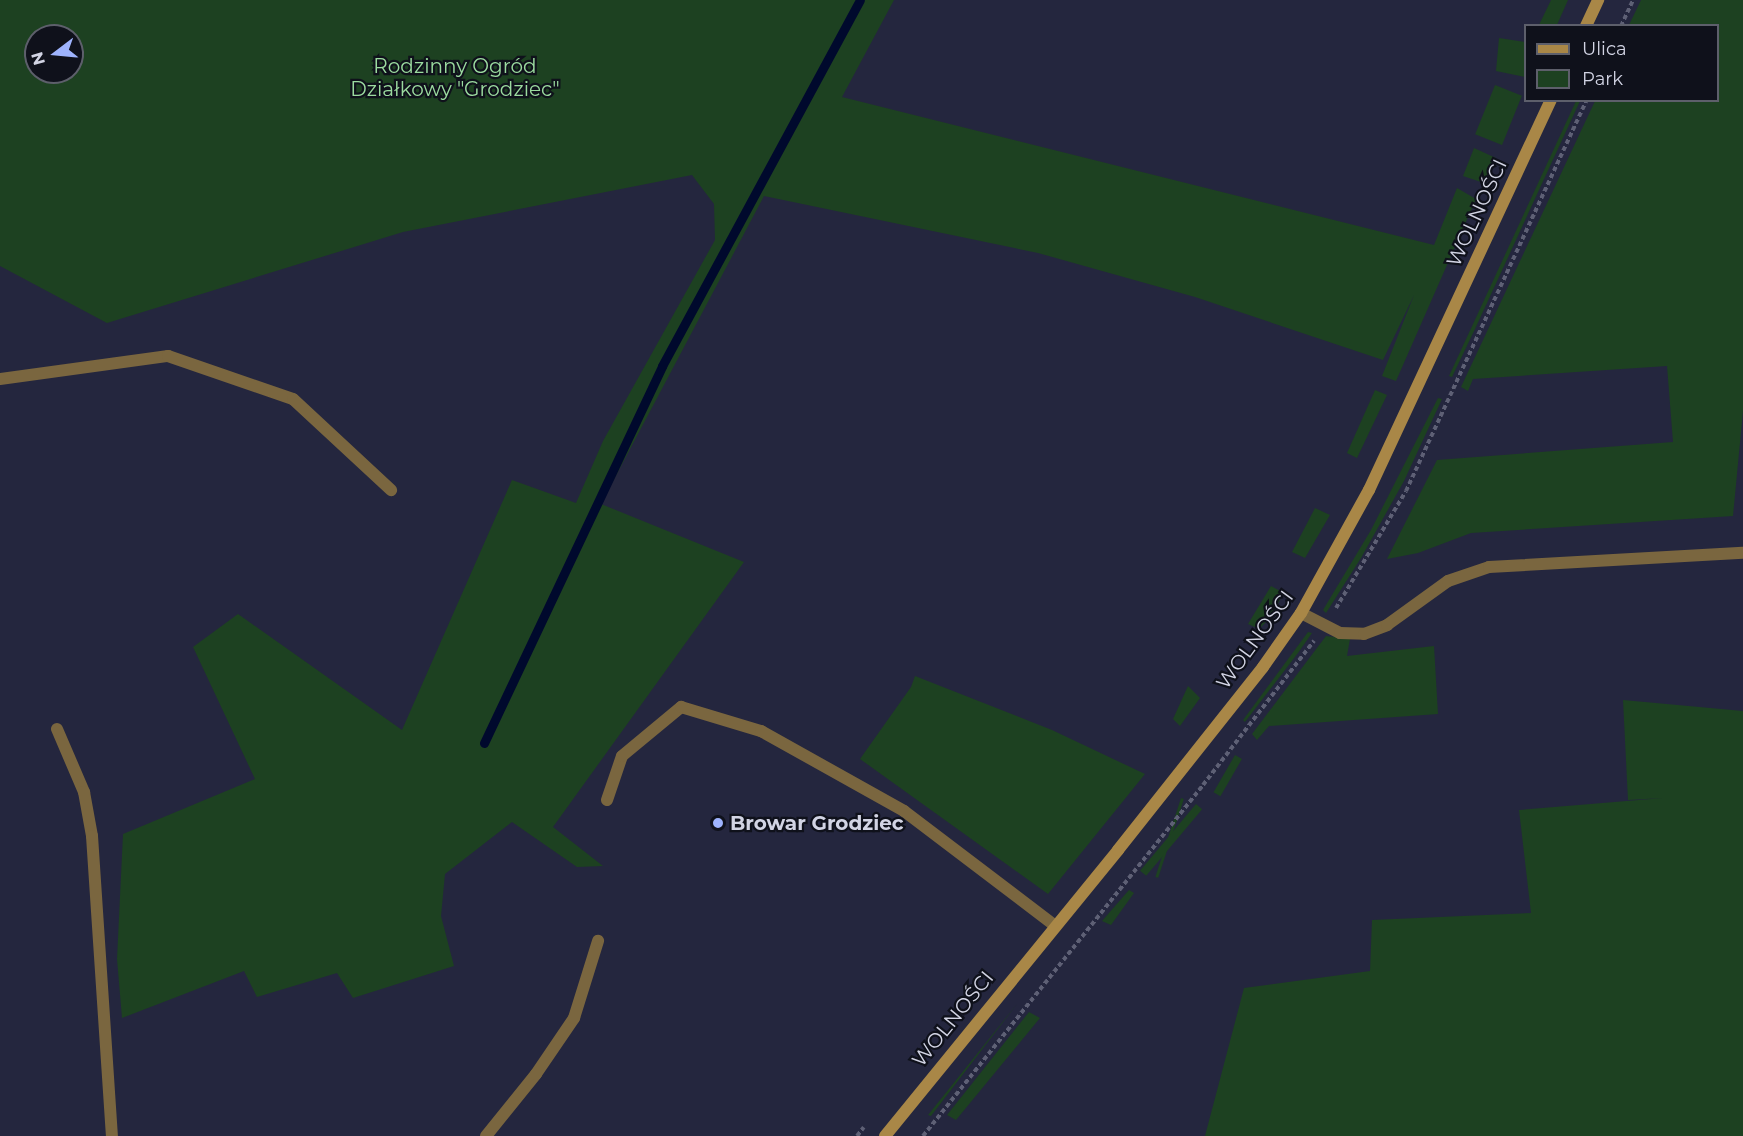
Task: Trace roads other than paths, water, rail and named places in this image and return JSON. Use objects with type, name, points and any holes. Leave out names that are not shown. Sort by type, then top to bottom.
[{"type":"street","points":[[1587,24],[1598,0]]},
{"type":"street","name":"WOLNOŚCI","points":[[885,1136],[1263,667],[1302,613],[1369,489],[1550,102]]},
{"type":"lane","points":[[0,379],[168,356],[293,399],[392,490]]},
{"type":"lane","points":[[1302,613],[1340,633],[1364,634],[1387,625],[1448,581],[1489,567],[1743,553]]},
{"type":"lane","points":[[607,800],[622,756],[681,707],[761,731],[904,812],[1054,926]]},
{"type":"lane","points":[[57,729],[84,792],[92,836],[112,1136]]},
{"type":"lane","points":[[486,1136],[537,1074],[574,1018],[598,941]]},
{"type":"waterway","points":[[484,743],[662,366],[860,0]]},
{"type":"place","name":"Browar Grodziec","points":[[718,823]]},
{"type":"park label","name":"Rodzinny Ogród Działkowy \"Grodziec\"","points":[[455,78]]}]
